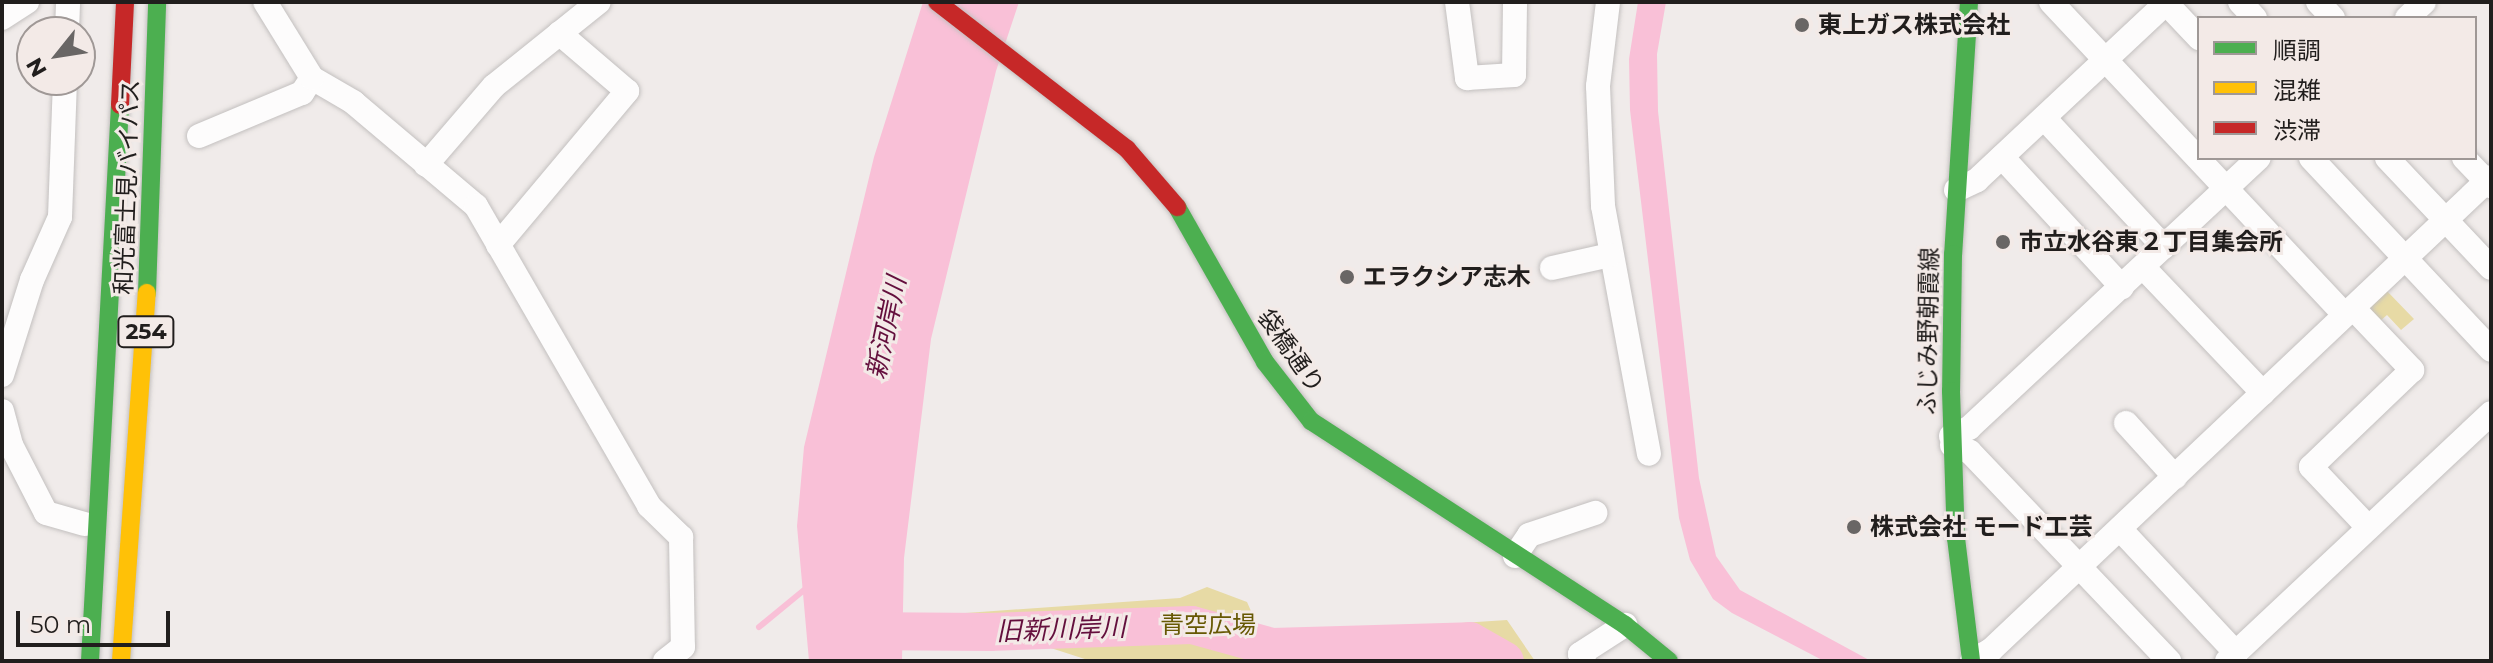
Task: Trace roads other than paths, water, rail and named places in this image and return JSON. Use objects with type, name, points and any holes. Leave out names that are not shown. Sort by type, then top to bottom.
[{"type":"main road","name":"和光富士見バイパス","points":[[90,661],[125,2]]},
{"type":"main road","name":"和光富士見バイパス","points":[[121,661],[145,359],[159,2]]},
{"type":"main road","points":[[159,2],[171,182],[167,293]]},
{"type":"main road","name":"袋橋通り","points":[[937,2],[1055,92],[1154,177],[1179,210],[1265,362],[1311,421],[1625,625],[1669,661]]},
{"type":"main road","name":"ふじみ野朝霞線","points":[[1969,2],[1956,190],[1952,441],[1972,661]]},
{"type":"main road","points":[[69,661],[84,524],[105,170],[120,121]]},
{"type":"street","points":[[2,18],[27,2]]},
{"type":"street","points":[[265,2],[303,54],[312,78],[353,102],[476,206],[649,506],[681,537],[683,647],[665,661]]},
{"type":"street","points":[[426,165],[494,86],[599,2]]},
{"type":"street","points":[[1457,2],[1467,78],[1514,75],[1515,2]]},
{"type":"street","points":[[1608,2],[1597,118],[1610,255],[1649,454]]},
{"type":"street","points":[[2051,2],[2197,156]]},
{"type":"street","points":[[1956,190],[2002,157],[2166,2],[2197,36]]},
{"type":"street","points":[[498,245],[627,91],[559,33]]},
{"type":"street","points":[[199,136],[302,93],[312,78]]},
{"type":"street","points":[[2,375],[32,280],[60,217],[64,96]]},
{"type":"street","points":[[2044,118],[2164,247]]},
{"type":"street","points":[[2002,157],[2122,287]]},
{"type":"street","points":[[2201,160],[2349,312],[2412,370],[2311,467],[2368,527]]},
{"type":"street","points":[[2169,661],[1970,452],[1952,441],[2257,160]]},
{"type":"street","points":[[2313,160],[2491,350]]},
{"type":"street","points":[[2389,160],[2491,268]]},
{"type":"street","points":[[1972,661],[1991,650],[2490,182],[2466,160]]},
{"type":"street","points":[[1552,268],[1610,255]]},
{"type":"street","points":[[2143,267],[2263,393]]},
{"type":"street","points":[[2,411],[7,450],[46,513],[84,524]]},
{"type":"street","points":[[2120,529],[2231,657],[2491,413]]},
{"type":"street","points":[[2126,423],[2175,477]]},
{"type":"street","points":[[1515,556],[1529,535],[1595,513]]},
{"type":"street","points":[[1584,661],[1580,654],[1625,625]]},
{"type":"water","name":"新河岸川","points":[[923,2],[1019,2],[996,71],[931,339],[904,558],[902,661],[809,661],[797,526],[804,447],[874,157]]},
{"type":"water","points":[[1638,2],[1666,2],[1657,54],[1658,111],[1699,478],[1716,556],[1740,590],[1871,661],[1824,661],[1732,613],[1713,599],[1690,560],[1679,518],[1630,110],[1629,59]]},
{"type":"waterway","points":[[759,627],[809,586]]},
{"type":"waterway","name":"旧新川岸川","points":[[850,631],[990,632],[1192,625],[1272,647],[1470,641],[1505,661]]},
{"type":"place","name":"東上ガス株式会社","points":[[1802,25]]},
{"type":"place","name":"市立水谷東２丁目集会所","points":[[2003,242]]},
{"type":"place","name":"エラクシア志木","points":[[1347,277]]},
{"type":"place","name":"株式会社 モード工芸","points":[[1854,527]]},
{"type":"park label","name":"青空広場","points":[[1208,625]]}]
